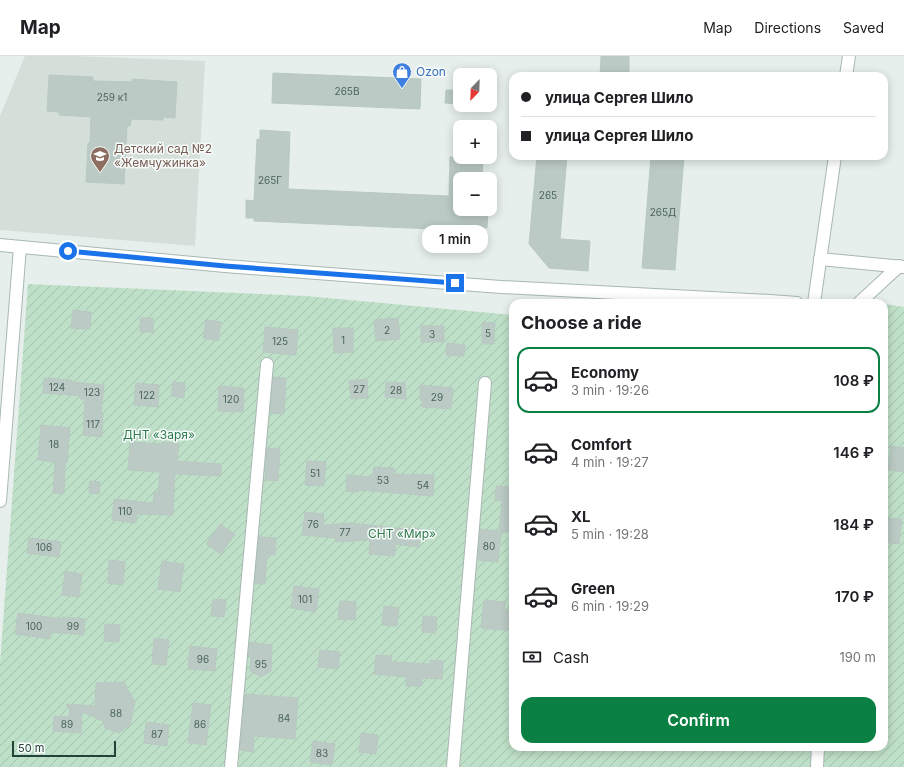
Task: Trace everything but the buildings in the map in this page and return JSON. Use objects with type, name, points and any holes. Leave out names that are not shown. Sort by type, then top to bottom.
[{"type":"street","points":[[847,72],[849,56]]},
{"type":"street","points":[[815,299],[833,160]]},
{"type":"street","points":[[0,245],[225,266],[501,287],[732,299]]},
{"type":"street","points":[[0,501],[20,247]]},
{"type":"street","points":[[820,259],[902,267]]},
{"type":"street","points":[[864,299],[902,267]]},
{"type":"street","points":[[231,767],[266,364]]},
{"type":"street","points":[[453,767],[484,383]]},
{"type":"street","points":[[817,767],[818,751]]},
{"type":"shaded area","name":"Детский сад №2 «Жемчужинка»","points":[[25,56],[74,56],[205,61],[195,246],[0,230],[0,116]]},
{"type":"green space","name":"ДНТ «Заря»","points":[[28,284],[306,296],[509,315],[509,751],[888,751],[888,305],[904,307],[904,767],[0,767],[0,664]]},
{"type":"place","name":"Ozon","points":[[402,89]]},
{"type":"place","name":"Детский сад №2 «Жемчужинка»","points":[[100,173]]},
{"type":"route","points":[[68,251],[225,266],[455,283]]},
{"type":"park label","name":"СНТ «Мир»","points":[[402,534]]}]
